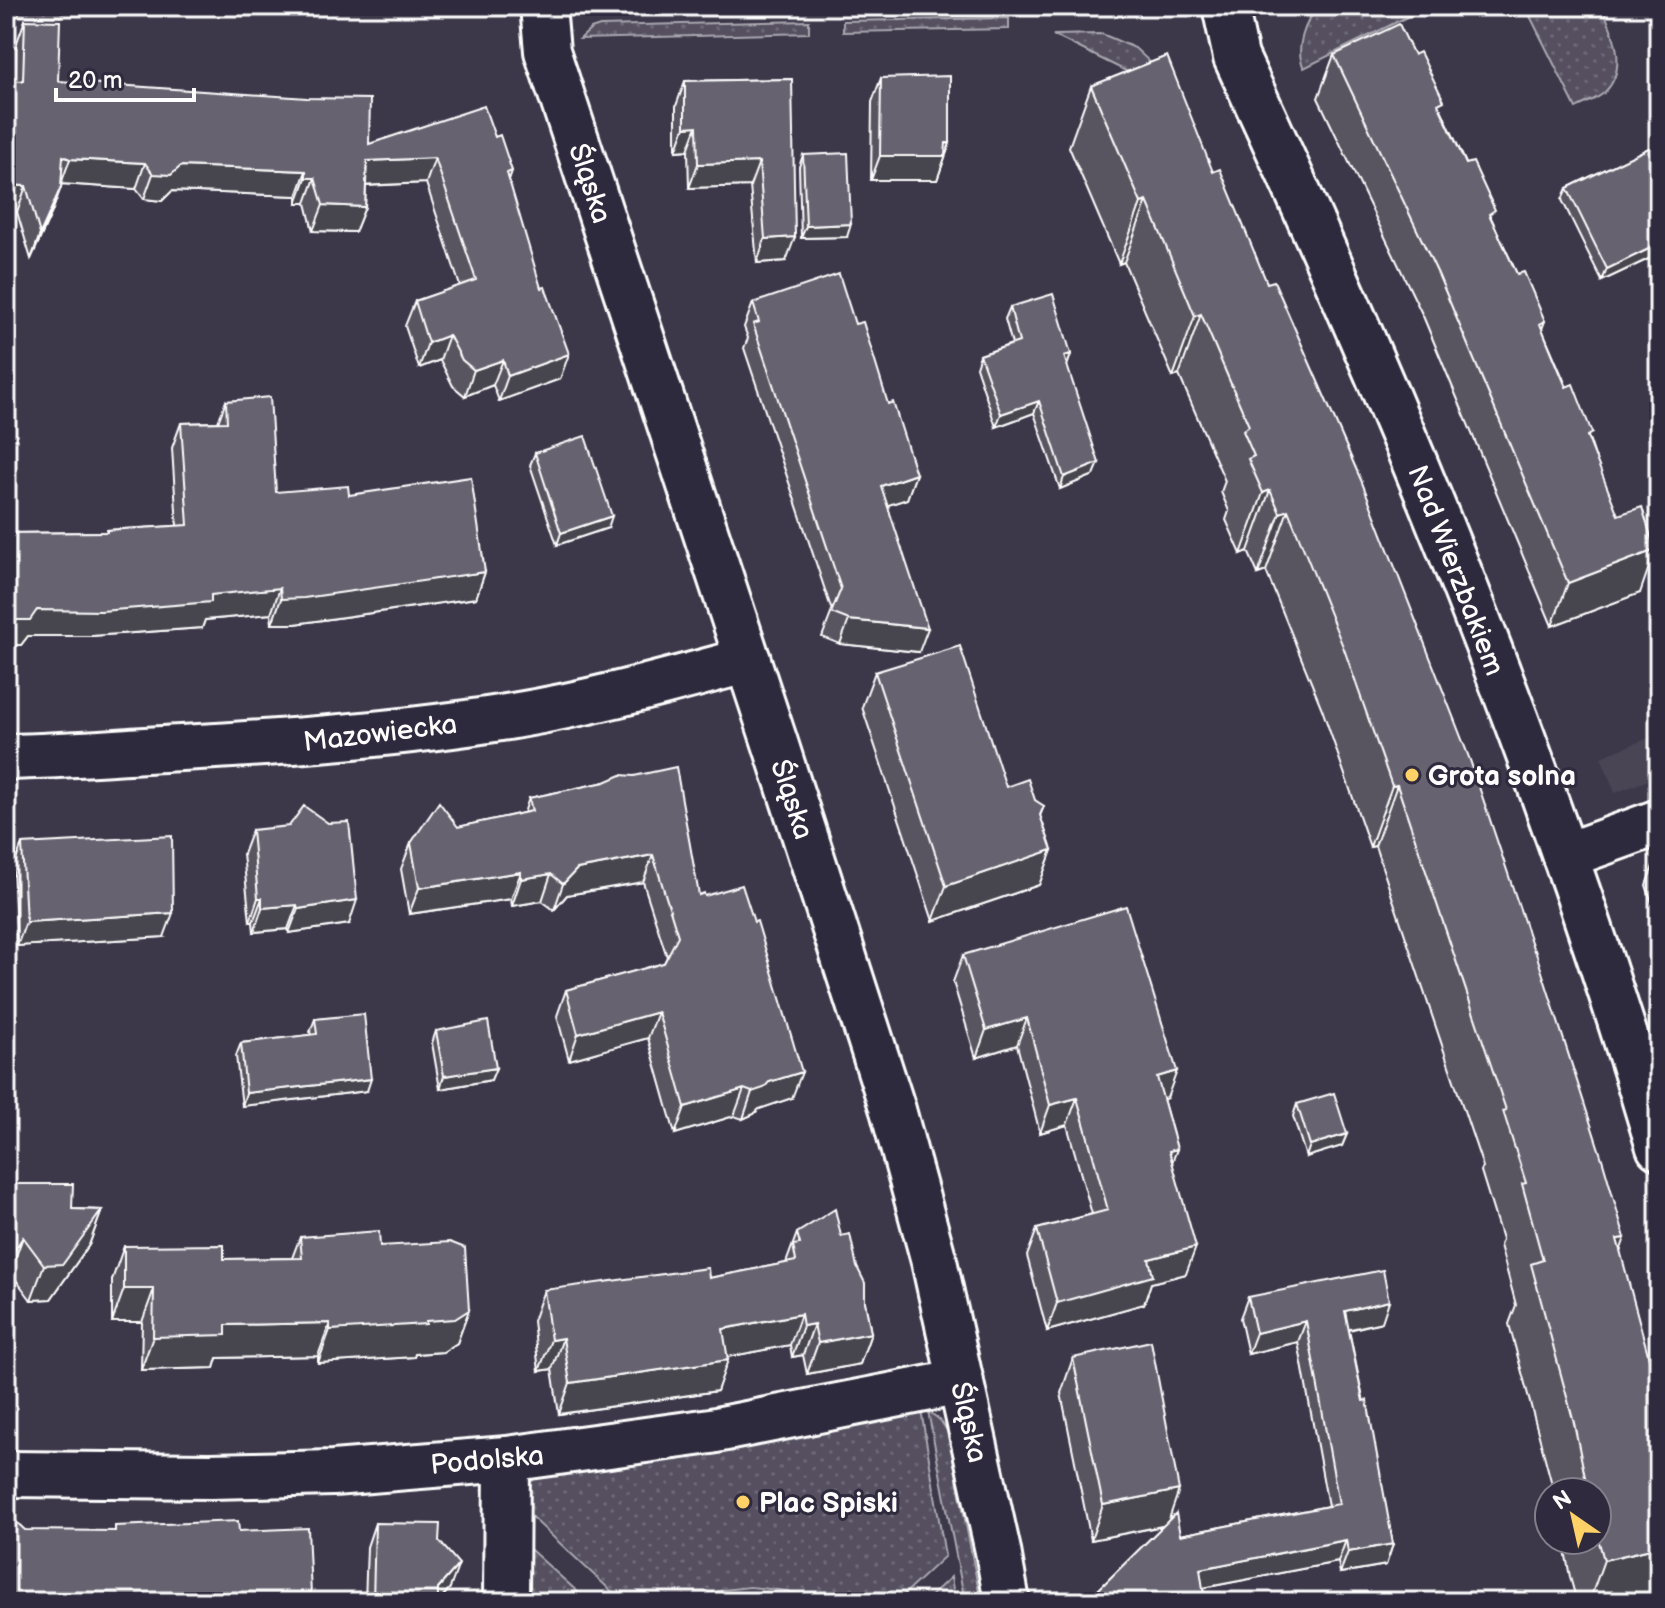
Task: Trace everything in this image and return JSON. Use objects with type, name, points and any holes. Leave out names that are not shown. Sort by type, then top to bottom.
[{"type":"street","name":"Śląska","points":[[543,6],[547,51],[893,1110],[934,1261],[1007,1602]]},
{"type":"street","name":"Nad Wierzbakiem","points":[[1225,6],[1236,57],[1411,451],[1492,657],[1565,856],[1659,1147]]},
{"type":"street","name":"Mazowiecka","points":[[6,757],[294,743],[414,729],[513,716],[573,704],[648,688],[748,660]]},
{"type":"street","points":[[1565,856],[1659,822]]},
{"type":"street","name":"Podolska","points":[[6,1474],[210,1476],[333,1473],[507,1459],[711,1431],[961,1382]]},
{"type":"street","points":[[506,1602],[507,1459]]},
{"type":"shaded area","points":[[6,6],[63,7],[62,17],[6,14]]},
{"type":"shaded area","points":[[1319,6],[1429,6],[1304,68],[1300,52],[1302,36]]},
{"type":"shaded area","points":[[1525,6],[1601,6],[1614,37],[1617,61],[1616,72],[1605,92],[1576,108]]},
{"type":"shaded area","points":[[1009,18],[1009,29],[843,32],[843,21]]},
{"type":"shaded area","points":[[809,21],[809,33],[580,39],[600,26]]},
{"type":"shaded area","points":[[1102,34],[1135,48],[1151,63],[1140,78],[1053,35]]},
{"type":"shaded area","points":[[1653,736],[1659,750],[1659,776],[1615,793],[1601,757]]},
{"type":"shaded area","name":"Plac Spiski","points":[[921,1410],[945,1556],[896,1602],[819,1602],[787,1591],[750,1587],[723,1590],[694,1598],[692,1602],[623,1602],[522,1508],[529,1484],[538,1475]]},
{"type":"shaded area","points":[[928,1411],[940,1420],[948,1432],[981,1602],[965,1602]]},
{"type":"shaded area","points":[[522,1542],[589,1602],[521,1602]]},
{"type":"shaded area","points":[[951,1577],[955,1602],[924,1602]]},
{"type":"building","points":[[25,20],[60,21],[58,81],[307,98],[370,99],[369,144],[484,106],[495,137],[500,135],[512,171],[507,173],[541,288],[545,287],[569,354],[508,376],[503,360],[474,370],[462,360],[449,335],[428,343],[415,301],[476,280],[435,158],[367,161],[365,207],[323,205],[315,178],[306,178],[306,171],[181,166],[171,175],[153,174],[145,163],[63,156],[61,187],[40,234],[26,186],[6,185],[6,80],[23,81]]},
{"type":"building","points":[[1399,24],[1414,55],[1420,52],[1444,101],[1438,104],[1466,164],[1473,162],[1495,210],[1489,214],[1517,274],[1524,272],[1545,321],[1540,324],[1566,387],[1573,384],[1592,433],[1587,436],[1618,515],[1642,507],[1655,550],[1568,583],[1438,274],[1334,55]]},
{"type":"building","points":[[1167,56],[1213,172],[1220,169],[1267,283],[1274,281],[1361,480],[1470,760],[1535,950],[1625,1238],[1617,1239],[1659,1395],[1659,1547],[1604,1560],[1603,1556],[1613,1556],[1613,1476],[1585,1476],[1574,1423],[1531,1264],[1543,1260],[1522,1184],[1526,1183],[1503,1111],[1506,1110],[1397,785],[1392,786],[1344,649],[1288,510],[1280,513],[1270,490],[1263,493],[1248,459],[1254,456],[1243,431],[1249,426],[1201,314],[1195,316],[1147,201],[1141,203],[1091,86]]},
{"type":"building","points":[[950,76],[950,143],[946,143],[945,156],[880,156],[881,78]]},
{"type":"building","points":[[792,79],[795,237],[765,239],[759,162],[698,164],[697,126],[685,127],[685,81]]},
{"type":"building","points":[[1659,143],[1659,244],[1607,269],[1567,188]]},
{"type":"building","points":[[848,153],[851,224],[806,226],[803,155]]},
{"type":"building","points":[[839,274],[855,324],[863,322],[888,404],[893,402],[916,474],[881,486],[928,628],[849,620],[831,613],[841,589],[753,324],[759,322],[753,303]]},
{"type":"building","points":[[1053,294],[1071,354],[1064,356],[1099,463],[1064,477],[1039,401],[1001,414],[980,355],[1019,342],[1010,307]]},
{"type":"building","points":[[270,397],[276,492],[348,486],[349,495],[471,477],[485,572],[304,598],[281,599],[280,588],[211,595],[211,602],[101,611],[37,610],[30,620],[13,620],[6,614],[6,533],[107,532],[188,525],[181,423],[227,422],[226,401]]},
{"type":"building","points":[[585,436],[612,516],[561,533],[535,453]]},
{"type":"building","points":[[960,646],[1006,787],[1028,779],[1035,800],[1044,806],[1040,815],[1052,850],[946,886],[875,672]]},
{"type":"building","points":[[676,767],[699,895],[742,885],[754,922],[757,921],[802,1072],[769,1082],[764,1088],[752,1092],[744,1089],[685,1107],[658,1012],[578,1034],[566,990],[664,963],[678,936],[653,855],[577,869],[563,884],[551,874],[521,879],[521,872],[419,888],[411,843],[439,802],[458,827],[532,811],[529,798],[605,782],[621,775],[634,776]]},
{"type":"building","points":[[304,806],[328,823],[349,822],[357,900],[298,909],[297,905],[262,908],[262,898],[258,898],[252,830],[289,826]]},
{"type":"building","points":[[172,836],[173,913],[26,922],[22,844]]},
{"type":"building","points":[[1126,906],[1177,1071],[1157,1077],[1177,1149],[1169,1151],[1196,1247],[1149,1259],[1153,1276],[1057,1303],[1037,1229],[1108,1210],[1077,1098],[1050,1105],[1027,1018],[986,1030],[963,955]]},
{"type":"building","points":[[364,1014],[371,1079],[246,1093],[241,1043],[317,1034],[315,1019]]},
{"type":"building","points":[[488,1021],[496,1068],[444,1076],[436,1031]]},
{"type":"building","points":[[1334,1093],[1347,1134],[1310,1145],[1297,1104]]},
{"type":"building","points":[[6,1184],[73,1184],[72,1209],[102,1210],[63,1264],[44,1265],[23,1237],[6,1263]]},
{"type":"building","points":[[835,1209],[841,1236],[850,1234],[857,1267],[865,1283],[871,1333],[818,1343],[814,1324],[803,1326],[801,1314],[723,1329],[728,1360],[570,1383],[563,1338],[551,1340],[544,1290],[708,1268],[709,1278],[796,1261],[793,1245],[800,1244],[797,1233]]},
{"type":"building","points":[[379,1231],[380,1246],[450,1242],[465,1248],[469,1310],[455,1319],[426,1321],[426,1324],[330,1330],[330,1323],[226,1325],[226,1335],[153,1337],[154,1289],[124,1289],[124,1246],[224,1245],[224,1259],[302,1258],[300,1237]]},
{"type":"building","points":[[1383,1270],[1389,1301],[1345,1311],[1363,1401],[1367,1400],[1393,1544],[1348,1552],[1346,1540],[1200,1569],[1205,1602],[1104,1602],[1093,1595],[1176,1513],[1180,1535],[1339,1504],[1306,1321],[1256,1333],[1248,1297]]},
{"type":"building","points":[[1151,1341],[1179,1490],[1103,1505],[1073,1358]]},
{"type":"building","points":[[6,1517],[12,1518],[25,1530],[115,1531],[115,1526],[238,1521],[239,1531],[308,1528],[311,1595],[163,1602],[6,1602]]},
{"type":"building","points":[[375,1523],[440,1524],[439,1541],[459,1564],[438,1588],[438,1602],[373,1602]]},
{"type":"place","name":"Grota solna","points":[[1412,775]]},
{"type":"place","name":"Plac Spiski","points":[[743,1502]]}]
